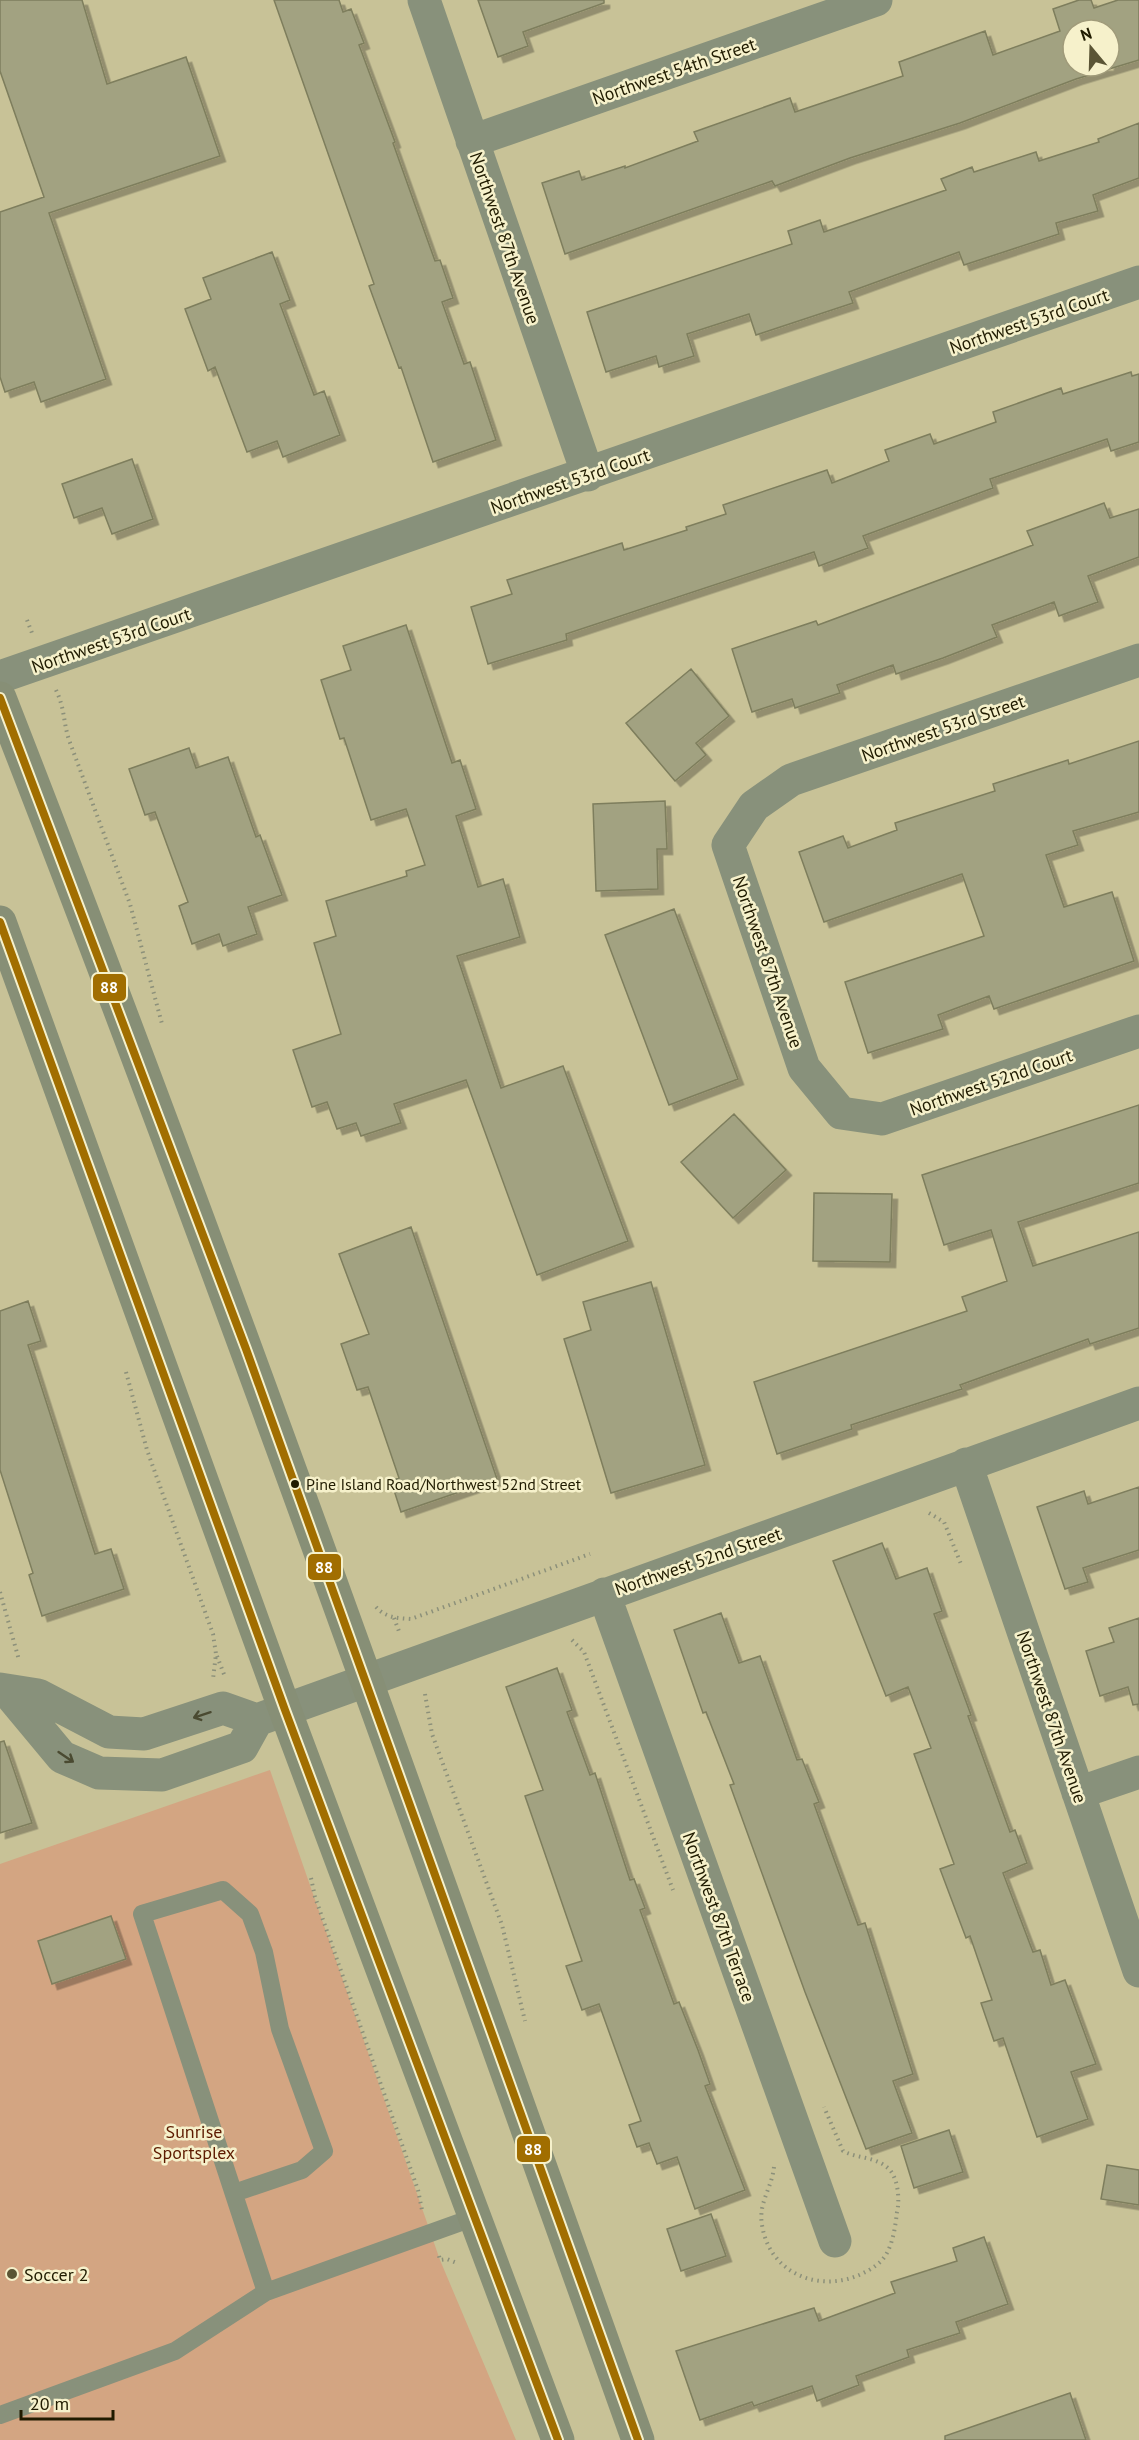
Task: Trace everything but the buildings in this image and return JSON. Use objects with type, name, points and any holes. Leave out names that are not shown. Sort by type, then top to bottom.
[{"type":"main road","points":[[0,698],[100,954],[367,1681],[638,2440]]},
{"type":"main road","points":[[0,922],[271,1715],[475,2217],[558,2440]]},
{"type":"street","name":"Northwest 87th Avenue","points":[[424,0],[588,475]]},
{"type":"street","name":"Northwest 54th Street","points":[[472,141],[876,0]]},
{"type":"street","name":"Northwest 53rd Court","points":[[0,677],[588,475],[1139,282]]},
{"type":"street","name":"Northwest 53rd Street","points":[[754,806],[791,780],[1139,660]]},
{"type":"street","name":"Northwest 87th Avenue","points":[[754,806],[728,845],[804,1068],[841,1113]]},
{"type":"street","name":"Northwest 52nd Court","points":[[841,1113],[882,1119],[1139,1031]]},
{"type":"street","name":"Northwest 52nd Street","points":[[271,1715],[1139,1403]]},
{"type":"street","name":"Northwest 87th Avenue","points":[[966,1464],[1139,1971]]},
{"type":"street","name":"Northwest 87th Terrace","points":[[604,1594],[835,2241]]},
{"type":"street","points":[[10,1682],[62,1757],[99,1773],[162,1775],[242,1747],[271,1715]]},
{"type":"street","points":[[10,1682],[109,1732],[144,1734],[223,1708],[271,1715]]},
{"type":"street","points":[[1078,1793],[1139,1772]]},
{"type":"lane","points":[[234,2193],[302,2170],[324,2151],[280,2030],[264,1952],[250,1914],[223,1890],[142,1914],[266,2292]]},
{"type":"lane","points":[[0,2415],[175,2350],[266,2292],[475,2217]]},
{"type":"path","points":[[27,620],[43,663],[64,708],[64,725],[129,904],[164,1031]]},
{"type":"path","points":[[124,1365],[147,1450],[213,1634],[216,1654],[211,1683]]},
{"type":"path","points":[[370,1601],[382,1614],[394,1618],[411,1619],[590,1554]]},
{"type":"path","points":[[0,1592],[10,1682]]},
{"type":"path","points":[[311,1876],[315,1897],[440,2260],[456,2262],[464,2268]]},
{"type":"green space","name":"Sunrise Sportsplex","points":[[270,1770],[440,2260],[516,2440],[0,2440],[0,1864]]},
{"type":"transit line","name":"88","points":[[0,698],[246,1349],[638,2440]]},
{"type":"transit line","name":"88","points":[[0,922],[285,1710],[558,2440]]},
{"type":"place","name":"Pine Island Road/Northwest 52nd Street","points":[[295,1484]]},
{"type":"place","name":"Soccer 2","points":[[12,2274]]}]
